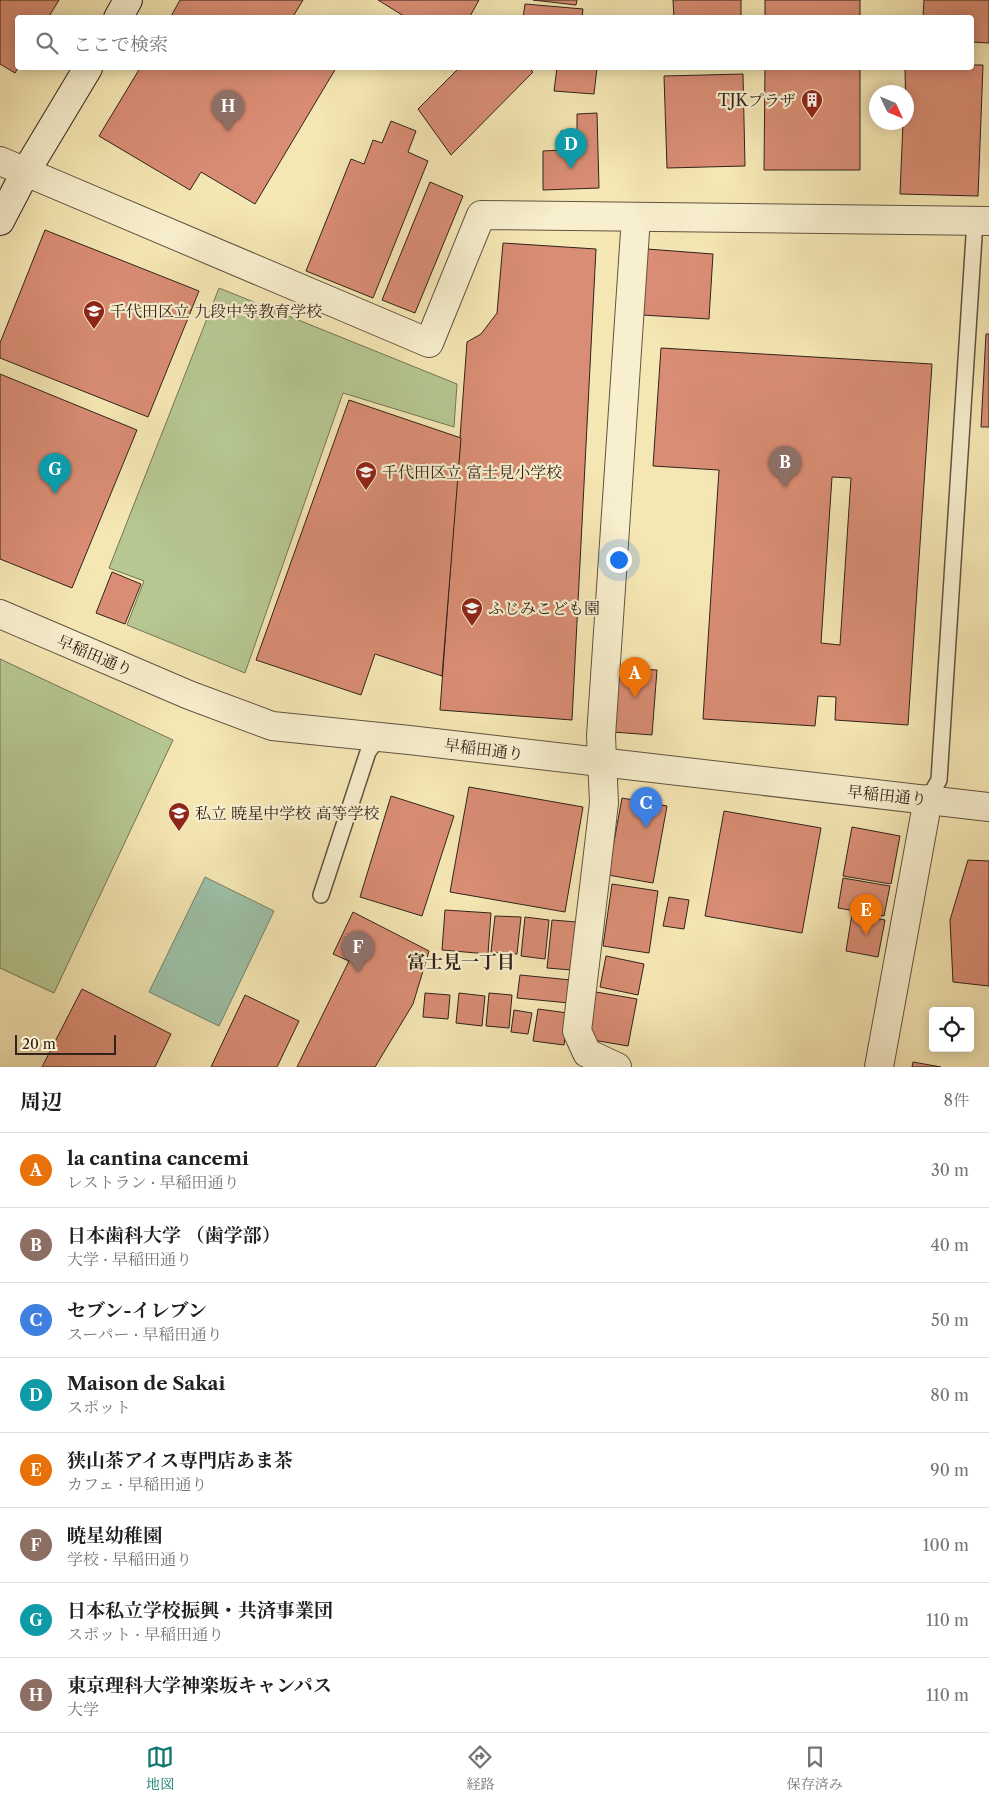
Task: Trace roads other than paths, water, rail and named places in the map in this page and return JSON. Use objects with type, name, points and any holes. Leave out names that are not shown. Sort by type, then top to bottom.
[{"type":"street","points":[[120,15],[128,0]]},
{"type":"street","points":[[0,221],[25,173],[87,70]]},
{"type":"street","points":[[0,161],[429,343],[481,215],[982,221]]},
{"type":"street","points":[[617,1067],[588,1053],[577,1031],[604,802],[601,736],[636,217]]},
{"type":"street","name":"早稲田通り","points":[[0,614],[189,695],[272,726],[989,807]]},
{"type":"street","points":[[880,1067],[928,799]]},
{"type":"lane","points":[[928,799],[939,780],[982,221]]},
{"type":"lane","points":[[321,895],[368,752],[379,737]]},
{"type":"place","name":"TJKプラザ","points":[[812,119]]},
{"type":"place","name":"東京理科大学神楽坂キャンパス","points":[[228,131]]},
{"type":"place","name":"Maison de Sakai","points":[[571,169]]},
{"type":"place","name":"千代田区立 九段中等教育学校","points":[[94,330]]},
{"type":"place","name":"日本歯科大学 （歯学部）","points":[[785,487]]},
{"type":"place","name":"千代田区立 富士見小学校","points":[[366,491]]},
{"type":"place","name":"日本私立学校振興・共済事業団","points":[[55,494]]},
{"type":"place","name":"ふじみこども園","points":[[472,627]]},
{"type":"place","name":"la cantina cancemi","points":[[635,698]]},
{"type":"place","name":"セブン-イレブン","points":[[646,828]]},
{"type":"place","name":"私立 暁星中学校 高等学校","points":[[179,832]]},
{"type":"place","name":"狭山茶アイス専門店あま茶","points":[[866,935]]},
{"type":"place","name":"暁星幼稚園","points":[[358,972]]},
{"type":"district","name":"富士見一丁目","points":[[461,962]]}]
